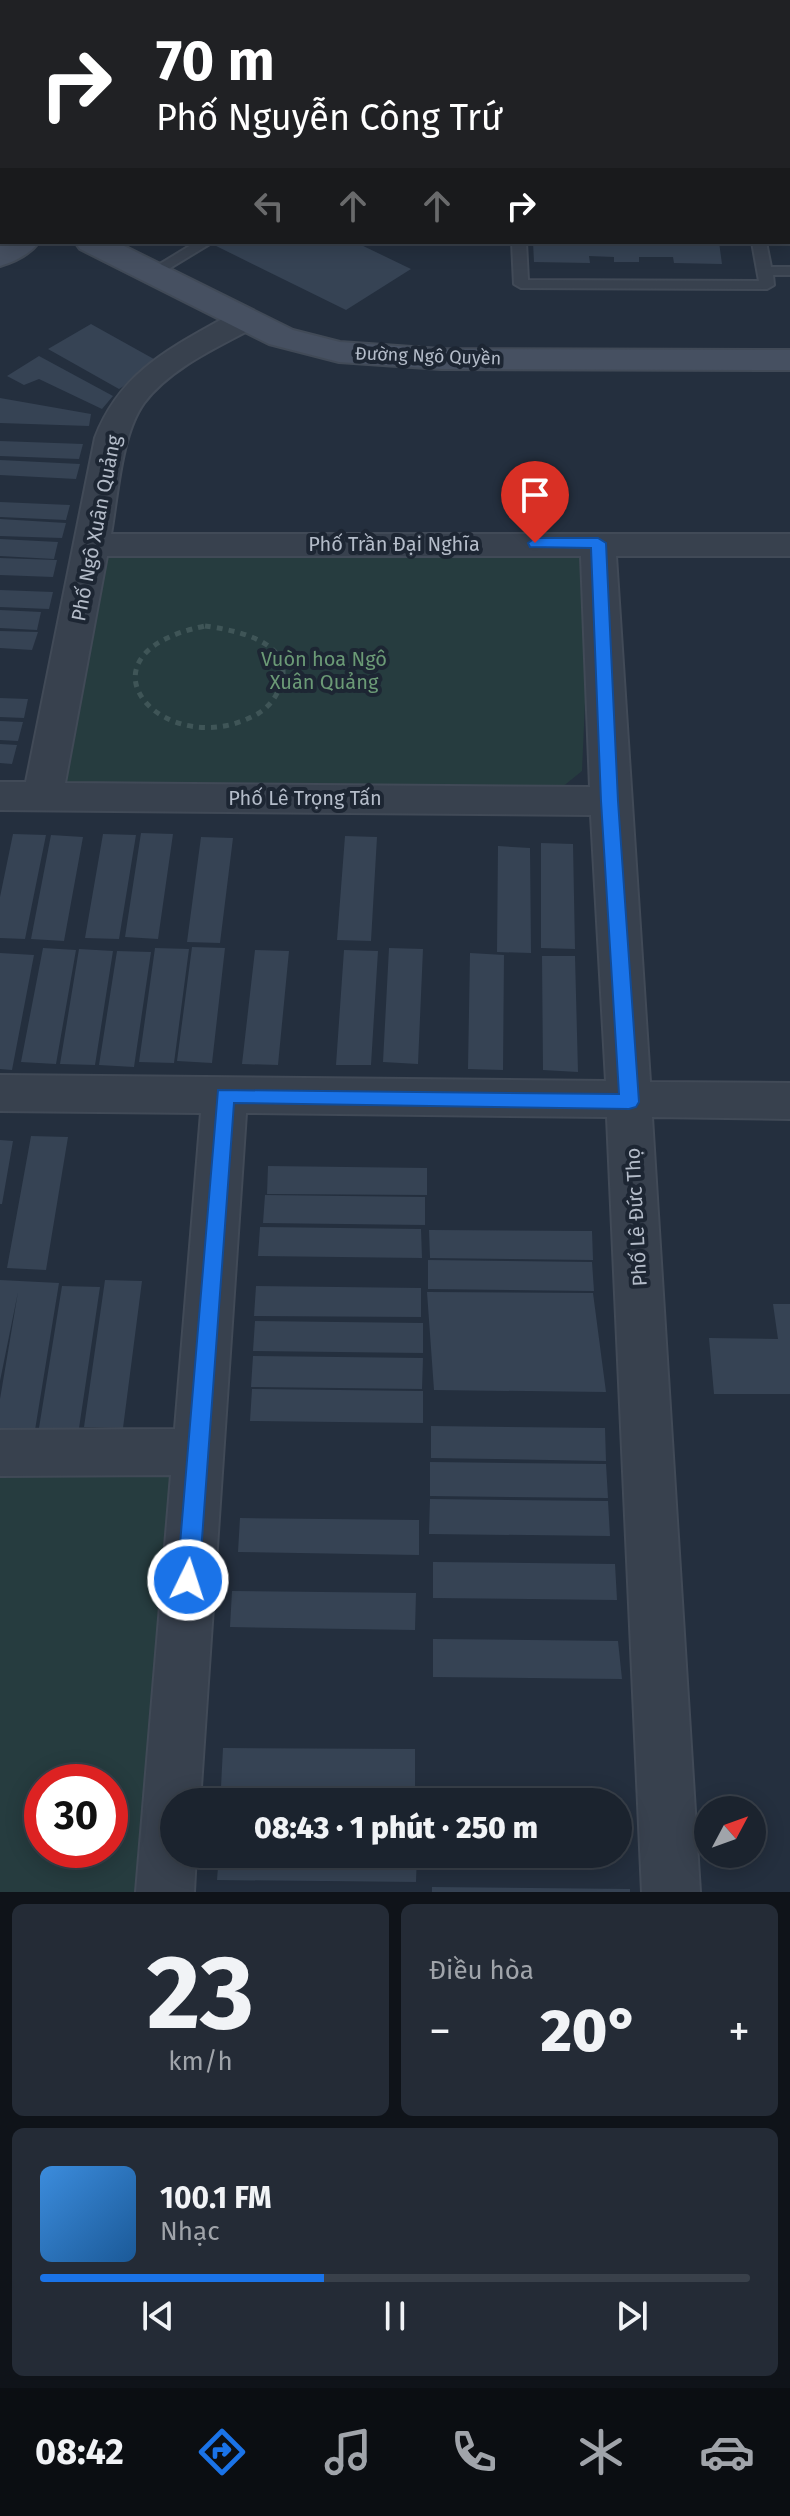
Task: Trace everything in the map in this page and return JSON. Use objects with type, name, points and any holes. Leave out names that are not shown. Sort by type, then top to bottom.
[{"type":"street","points":[[0,256],[20,244]]},
{"type":"street","name":"Đường Ngô Quyền","points":[[95,244],[244,320],[300,343],[339,352],[391,357],[790,360]]},
{"type":"street","name":"Phố Ngô Xuân Quảng","points":[[43,797],[112,438],[131,397],[180,358],[244,320]]},
{"type":"street","name":"Phố Lê Đức Thọ","points":[[598,543],[671,1892]]},
{"type":"street","name":"Phố Trần Đại Nghĩa","points":[[93,545],[790,545]]},
{"type":"street","name":"Phố Lê Trọng Tấn","points":[[0,796],[610,801]]},
{"type":"street","points":[[0,1093],[629,1102],[790,1101]]},
{"type":"street","points":[[165,1892],[225,1096]]},
{"type":"street","points":[[0,1453],[197,1452]]},
{"type":"lane","points":[[152,273],[203,244]]},
{"type":"lane","points":[[519,244],[521,284],[767,285],[759,244]]},
{"type":"lane","points":[[764,271],[790,271]]},
{"type":"path","points":[[205,626],[252,633],[276,652],[285,677],[279,694],[265,709],[244,721],[219,727],[192,727],[168,721],[150,711],[138,697],[133,682],[137,666],[146,651],[162,639],[205,626]]},
{"type":"green space","name":"Vuòn hoa Ngô Xuân Quảng","points":[[567,548],[591,567],[582,771],[556,792],[72,789],[58,777],[103,560],[124,550]]},
{"type":"green space","points":[[167,1462],[187,1488],[163,1788],[160,1788],[155,1892],[0,1892],[0,1463]]},
{"type":"building","points":[[212,244],[359,244],[411,269],[346,310]]},
{"type":"building","points":[[533,244],[719,244],[722,264],[674,263],[673,257],[639,257],[639,262],[614,262],[614,257],[589,256],[590,263],[534,262]]},
{"type":"building","points":[[91,324],[161,363],[119,389],[48,349]]},
{"type":"building","points":[[39,356],[113,396],[102,409],[39,379],[24,385],[7,376]]},
{"type":"building","points":[[0,398],[91,414],[89,426],[0,423]]},
{"type":"building","points":[[0,441],[83,444],[79,459],[0,456]]},
{"type":"building","points":[[0,460],[80,464],[76,479],[0,475]]},
{"type":"building","points":[[0,502],[70,505],[66,520],[0,517]]},
{"type":"building","points":[[0,519],[66,523],[62,538],[0,536]]},
{"type":"building","points":[[0,539],[58,542],[54,559],[0,556]]},
{"type":"building","points":[[0,558],[57,560],[53,577],[0,575]]},
{"type":"building","points":[[0,590],[53,592],[49,609],[0,607]]},
{"type":"building","points":[[0,610],[41,612],[37,630],[0,628]]},
{"type":"building","points":[[0,631],[38,632],[32,650],[0,648]]},
{"type":"building","points":[[0,698],[28,699],[24,718],[0,717]]},
{"type":"building","points":[[0,721],[23,722],[18,741],[0,740]]},
{"type":"building","points":[[0,744],[17,745],[12,764],[0,763]]},
{"type":"building","points":[[141,833],[173,834],[158,939],[125,937]]},
{"type":"building","points":[[13,834],[46,835],[25,939],[0,938],[0,897]]},
{"type":"building","points":[[103,834],[136,835],[119,939],[85,938]]},
{"type":"building","points":[[51,835],[83,837],[64,941],[31,939]]},
{"type":"building","points":[[345,836],[377,837],[371,941],[337,940]]},
{"type":"building","points":[[201,837],[233,838],[220,943],[187,942]]},
{"type":"building","points":[[541,843],[573,844],[575,949],[541,948]]},
{"type":"building","points":[[498,846],[530,848],[531,953],[497,952]]},
{"type":"building","points":[[192,947],[225,948],[212,1063],[177,1061]]},
{"type":"building","points":[[43,948],[76,950],[56,1064],[21,1062]]},
{"type":"building","points":[[155,948],[189,949],[174,1063],[139,1062]]},
{"type":"building","points":[[389,948],[423,949],[418,1064],[383,1062]]},
{"type":"building","points":[[79,949],[113,951],[95,1065],[60,1064]]},
{"type":"building","points":[[255,950],[289,951],[278,1065],[242,1064]]},
{"type":"building","points":[[344,950],[378,951],[371,1065],[336,1065]]},
{"type":"building","points":[[117,951],[151,952],[134,1067],[99,1065]]},
{"type":"building","points":[[0,953],[34,955],[12,1070],[0,1069]]},
{"type":"building","points":[[470,953],[504,955],[503,1070],[468,1069]]},
{"type":"building","points":[[542,956],[575,956],[578,1072],[543,1070]]},
{"type":"building","points":[[31,1136],[68,1137],[46,1270],[7,1268]]},
{"type":"building","points":[[0,1140],[13,1141],[2,1204],[0,1204]]},
{"type":"building","points":[[268,1166],[427,1168],[427,1195],[267,1194]]},
{"type":"building","points":[[265,1195],[425,1197],[425,1225],[263,1223]]},
{"type":"building","points":[[260,1227],[421,1229],[422,1258],[258,1256]]},
{"type":"building","points":[[429,1230],[592,1231],[593,1260],[430,1258]]},
{"type":"building","points":[[428,1260],[592,1262],[594,1291],[428,1289]]},
{"type":"building","points":[[0,1280],[59,1283],[35,1430],[0,1429],[0,1399],[18,1292],[0,1381]]},
{"type":"building","points":[[105,1280],[142,1281],[123,1428],[84,1427]]},
{"type":"building","points":[[62,1286],[100,1287],[78,1435],[38,1434]]},
{"type":"building","points":[[256,1286],[421,1288],[421,1317],[254,1316]]},
{"type":"building","points":[[427,1292],[593,1293],[606,1392],[434,1390]]},
{"type":"building","points":[[773,1304],[790,1304],[790,1394],[714,1394],[709,1338],[778,1339]]},
{"type":"building","points":[[255,1321],[423,1323],[423,1353],[253,1351]]},
{"type":"building","points":[[253,1356],[423,1358],[422,1389],[251,1387]]},
{"type":"building","points":[[252,1389],[423,1391],[423,1423],[250,1421]]},
{"type":"building","points":[[431,1426],[605,1428],[606,1461],[431,1458]]},
{"type":"building","points":[[430,1462],[606,1464],[608,1498],[430,1496]]},
{"type":"building","points":[[430,1499],[608,1501],[610,1536],[429,1534]]},
{"type":"building","points":[[240,1518],[419,1520],[419,1555],[238,1552]]},
{"type":"building","points":[[433,1562],[615,1564],[617,1600],[433,1598]]},
{"type":"building","points":[[232,1591],[416,1593],[415,1630],[230,1627]]},
{"type":"building","points":[[433,1639],[618,1641],[622,1679],[433,1677]]},
{"type":"building","points":[[223,1748],[415,1749],[415,1788],[221,1787]]},
{"type":"building","points":[[218,1868],[416,1868],[416,1882],[217,1880]]},
{"type":"building","points":[[432,1887],[630,1889],[630,1892],[432,1892]]},
{"type":"route","points":[[188,1580],[225,1096],[629,1102],[598,543],[535,543]]}]
